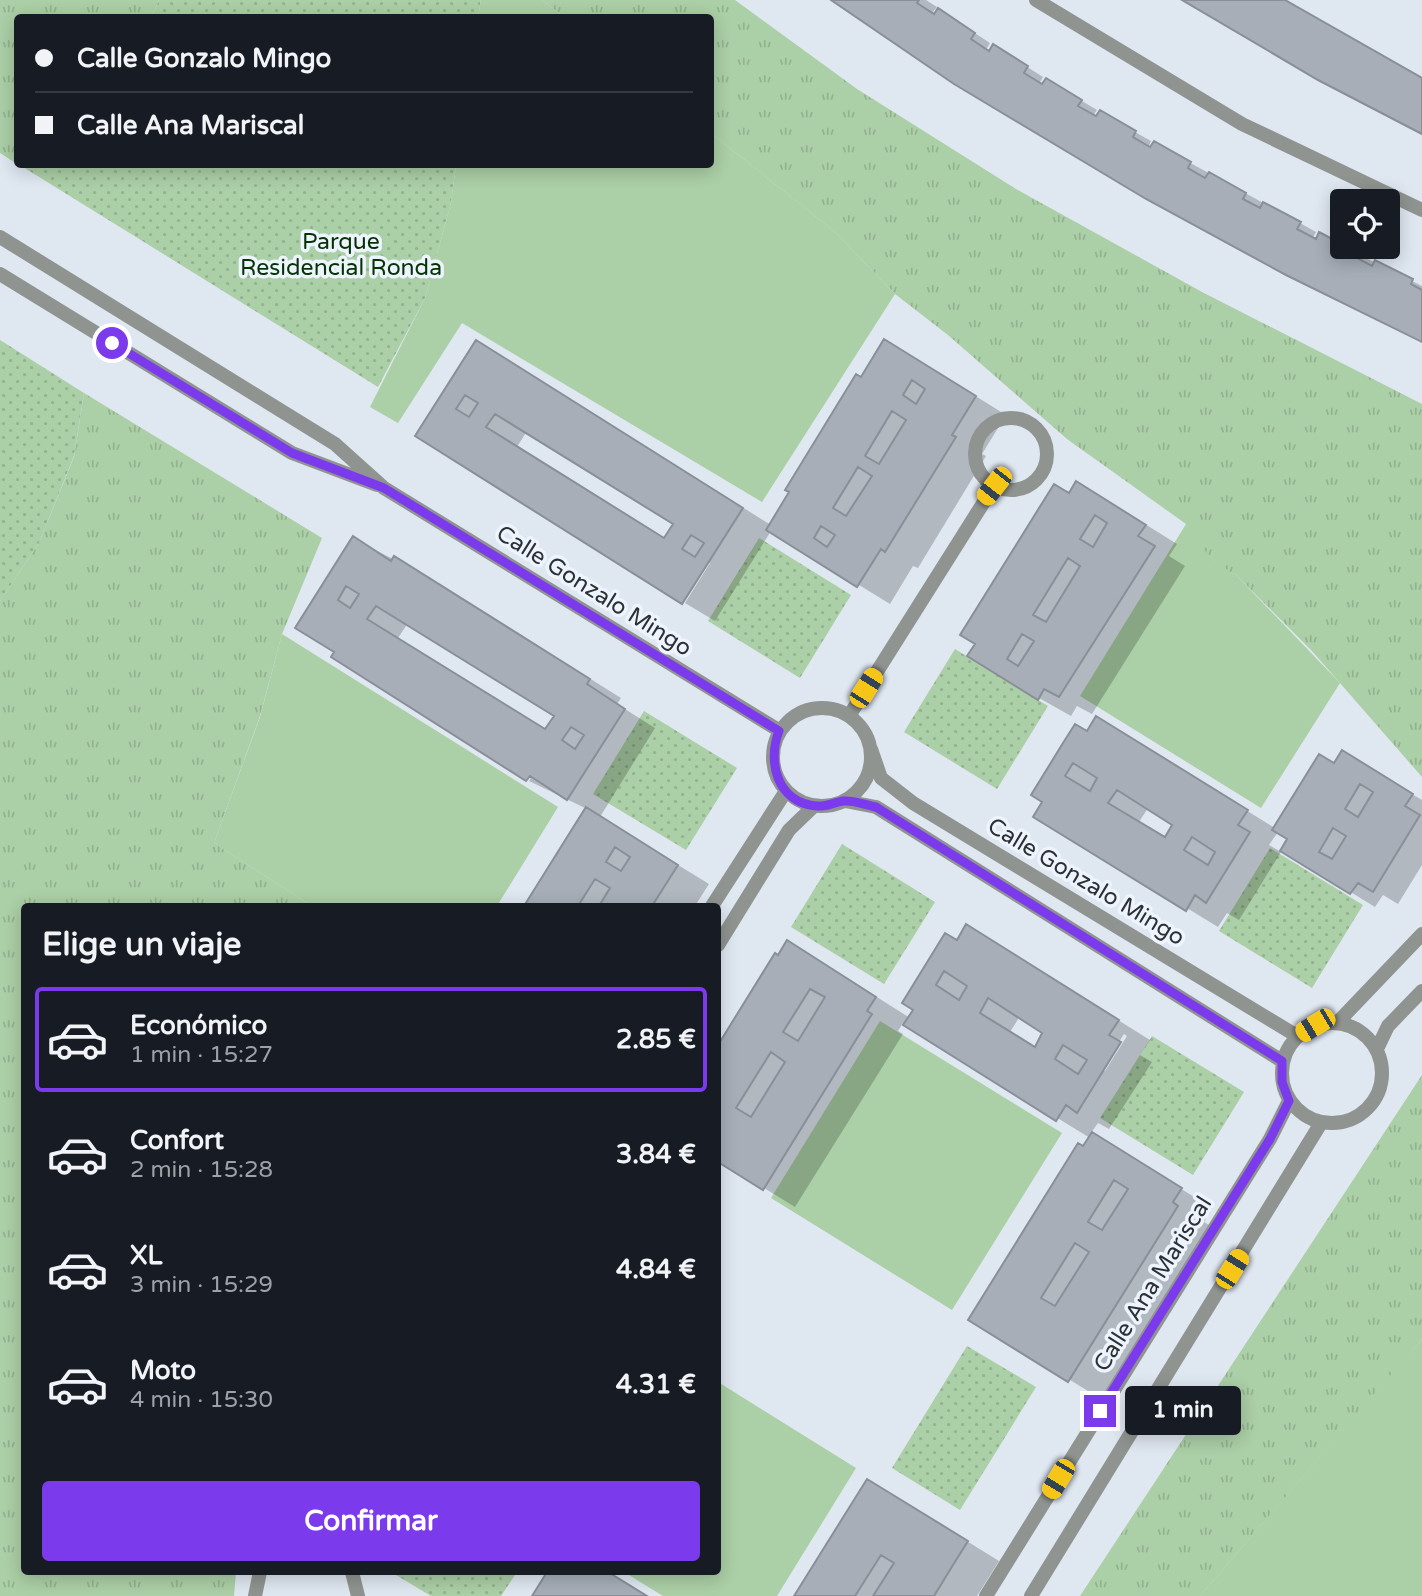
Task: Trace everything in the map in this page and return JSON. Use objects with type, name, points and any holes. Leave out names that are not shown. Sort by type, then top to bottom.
[{"type":"street","points":[[1036,0],[1242,124],[1422,210]]},
{"type":"street","name":"Calle Gonzalo Mingo","points":[[0,237],[335,443],[384,488]]},
{"type":"street","name":"Calle Gonzalo Mingo","points":[[0,274],[292,453],[384,488],[779,731]]},
{"type":"street","points":[[1002,419],[1026,422],[1036,428],[1047,448],[1043,471],[1027,486],[1004,490],[994,486],[978,468],[977,443],[991,424],[1002,419]]},
{"type":"street","points":[[849,716],[994,486]]},
{"type":"street","points":[[721,940],[789,830],[814,806],[845,801],[857,792],[866,779],[871,749],[859,725],[849,716],[834,709],[804,711],[790,719],[779,731],[774,746],[776,777],[786,791],[814,806]]},
{"type":"street","name":"Calle Gonzalo Mingo","points":[[871,749],[881,778],[913,803],[1297,1036]]},
{"type":"street","points":[[714,903],[786,791]]},
{"type":"street","name":"Calle Gonzalo Mingo","points":[[845,801],[876,807],[1282,1061]]},
{"type":"street","points":[[1337,1023],[1422,933]]},
{"type":"street","points":[[1377,1049],[1388,1026],[1422,991]]},
{"type":"street","points":[[1337,1023],[1360,1031],[1377,1049],[1383,1070],[1379,1093],[1365,1112],[1344,1122],[1321,1123],[1303,1115],[1289,1101],[1282,1082],[1282,1061],[1297,1036],[1315,1025],[1337,1023]]},
{"type":"street","name":"Calle Ana Mariscal","points":[[986,1596],[1270,1139],[1289,1101]]},
{"type":"street","points":[[1031,1596],[1321,1123]]},
{"type":"street","points":[[255,1596],[259,1575]]},
{"type":"street","points":[[353,1575],[358,1596]]},
{"type":"green space","points":[[0,0],[159,0],[153,14],[14,14],[14,162],[0,153]]},
{"type":"green space","points":[[159,0],[481,0],[479,14],[153,14]]},
{"type":"green space","points":[[481,0],[542,0],[560,14],[479,14]]},
{"type":"green space","points":[[542,0],[735,0],[857,89],[1016,189],[1202,292],[1422,404],[1422,777],[1312,651],[1236,575],[1223,568],[1199,547],[1186,524],[1067,439],[948,335],[895,294],[835,232],[714,135],[714,14],[560,14]]},
{"type":"green space","points":[[714,135],[835,232],[895,294],[762,502],[462,323],[398,423],[370,407],[425,298],[451,203],[456,168],[714,168]]},
{"type":"green space","name":"Parque Residencial Ronda","points":[[25,168],[456,168],[451,203],[425,298],[378,387]]},
{"type":"green space","points":[[0,340],[84,393],[74,456],[39,543],[0,601]]},
{"type":"green space","points":[[84,393],[322,538],[282,634],[260,716],[214,843],[307,903],[21,903],[21,1575],[236,1575],[234,1596],[0,1596],[0,601],[39,543],[74,457]]},
{"type":"green space","points":[[1186,524],[1207,553],[1236,575],[1340,683],[1261,808],[1080,696]]},
{"type":"green space","points":[[759,538],[851,595],[800,678],[708,621]]},
{"type":"green space","points":[[282,634],[558,807],[499,903],[307,903],[214,843],[260,717]]},
{"type":"green space","points":[[955,649],[1048,706],[997,789],[904,732]]},
{"type":"green space","points":[[644,711],[737,768],[686,850],[593,794]]},
{"type":"green space","points":[[842,844],[935,902],[884,984],[791,927]]},
{"type":"green space","points":[[1270,848],[1363,905],[1312,988],[1219,931]]},
{"type":"green space","points":[[880,1021],[1062,1133],[952,1310],[771,1198]]},
{"type":"green space","points":[[1152,1036],[1244,1092],[1193,1175],[1100,1118]]},
{"type":"green space","points":[[1422,1075],[1422,1339],[1200,1596],[1080,1596]]},
{"type":"green space","points":[[1422,1339],[1422,1596],[1200,1596],[1399,1365]]},
{"type":"green space","points":[[967,1346],[1036,1387],[960,1510],[892,1468]]},
{"type":"green space","points":[[721,1384],[856,1468],[777,1596],[663,1596],[629,1575],[721,1575]]},
{"type":"green space","points":[[396,1575],[515,1575],[501,1596],[431,1596]]},
{"type":"building","points":[[831,0],[919,0],[917,3],[934,14],[938,8],[975,33],[971,39],[989,51],[993,44],[1028,66],[1024,73],[1042,84],[1046,78],[1082,100],[1078,106],[1096,116],[1100,110],[1136,131],[1133,137],[1150,147],[1154,141],[1191,162],[1188,168],[1205,178],[1209,172],[1246,193],[1243,199],[1260,208],[1263,202],[1301,222],[1297,229],[1316,239],[1319,232],[1330,238],[1330,259],[1359,259],[1372,266],[1375,260],[1413,279],[1411,284],[1422,290],[1422,342],[1286,275],[1146,199],[954,84]]},
{"type":"building","points":[[1182,0],[1285,0],[1422,78],[1422,134],[1318,80]]},
{"type":"building","points":[[884,339],[976,396],[952,435],[956,437],[885,552],[881,549],[857,587],[766,530],[789,492],[785,490],[856,374],[861,377]],"holes":[[[912,380],[925,389],[916,404],[903,395]],[[892,411],[906,420],[879,464],[865,456]],[[858,467],[872,476],[846,516],[833,508]],[[821,526],[835,535],[827,547],[814,538]]]},
{"type":"building","points":[[476,340],[743,508],[682,604],[415,436]],"holes":[[[465,395],[478,403],[469,417],[456,409]],[[495,414],[673,524],[664,538],[486,427]],[[691,535],[704,543],[695,557],[682,549]]]},
{"type":"building","points":[[1076,481],[1146,525],[1138,536],[1155,546],[1059,697],[1044,689],[1038,700],[967,656],[975,644],[960,635],[1054,484],[1069,493]],"holes":[[[1095,515],[1107,523],[1093,547],[1080,539]],[[1068,558],[1080,566],[1046,622],[1033,615]],[[1022,634],[1034,641],[1018,666],[1007,659]]]},
{"type":"building","points":[[353,536],[391,561],[394,556],[590,679],[587,684],[625,709],[567,800],[530,776],[526,781],[331,657],[334,652],[295,628]],"holes":[[[346,586],[359,594],[350,608],[338,600]],[[376,606],[554,716],[545,729],[367,619]],[[571,727],[584,735],[575,749],[562,740]]]},
{"type":"building","points":[[1096,716],[1248,810],[1238,825],[1250,832],[1206,903],[1195,895],[1186,911],[1033,817],[1042,802],[1031,795],[1063,743],[1075,724],[1087,731]],"holes":[[[1073,763],[1097,778],[1090,791],[1065,776]],[[1117,790],[1172,825],[1165,837],[1108,803]],[[1192,837],[1215,852],[1208,865],[1184,850]]]},
{"type":"building","points":[[1342,750],[1413,794],[1405,806],[1420,815],[1373,892],[1358,883],[1350,894],[1332,883],[1280,851],[1287,839],[1272,830],[1319,754],[1334,763]],"holes":[[[1360,784],[1373,792],[1358,817],[1345,809]],[[1333,828],[1346,836],[1332,859],[1319,852]]]},
{"type":"building","points":[[586,807],[678,865],[654,903],[601,903],[610,888],[595,879],[580,903],[526,903]],"holes":[[[615,847],[630,857],[621,871],[606,862]]]},
{"type":"building","points":[[966,924],[1119,1020],[1109,1035],[1121,1042],[1077,1113],[1066,1105],[1056,1121],[903,1025],[913,1010],[902,1003],[945,933],[957,940]],"holes":[[[944,971],[967,986],[959,1000],[936,985]],[[988,998],[1042,1033],[1035,1047],[980,1013]],[[1063,1045],[1087,1060],[1078,1074],[1055,1059]]]},
{"type":"building","points":[[787,940],[876,997],[867,1011],[872,1014],[763,1190],[721,1164],[721,1040],[775,953],[778,955]],"holes":[[[810,989],[825,997],[798,1041],[783,1032]],[[771,1052],[785,1062],[751,1117],[736,1108]]]},
{"type":"building","points":[[1092,1132],[1182,1188],[1173,1202],[1178,1206],[1068,1382],[968,1320],[1078,1143],[1083,1146]],"holes":[[[1114,1180],[1128,1189],[1102,1230],[1088,1222]],[[1075,1243],[1089,1252],[1055,1306],[1041,1298]]]},
{"type":"building","points":[[867,1479],[968,1541],[934,1596],[873,1596],[894,1563],[881,1555],[855,1596],[794,1596]]},
{"type":"building","points":[[545,1575],[613,1575],[647,1596],[532,1596]]},
{"type":"route","points":[[112,343],[292,453],[384,488],[779,731],[773,761],[776,777],[786,791],[799,800],[814,806],[845,801],[876,807],[1282,1061],[1282,1082],[1289,1101],[1270,1139],[1100,1411]]}]
